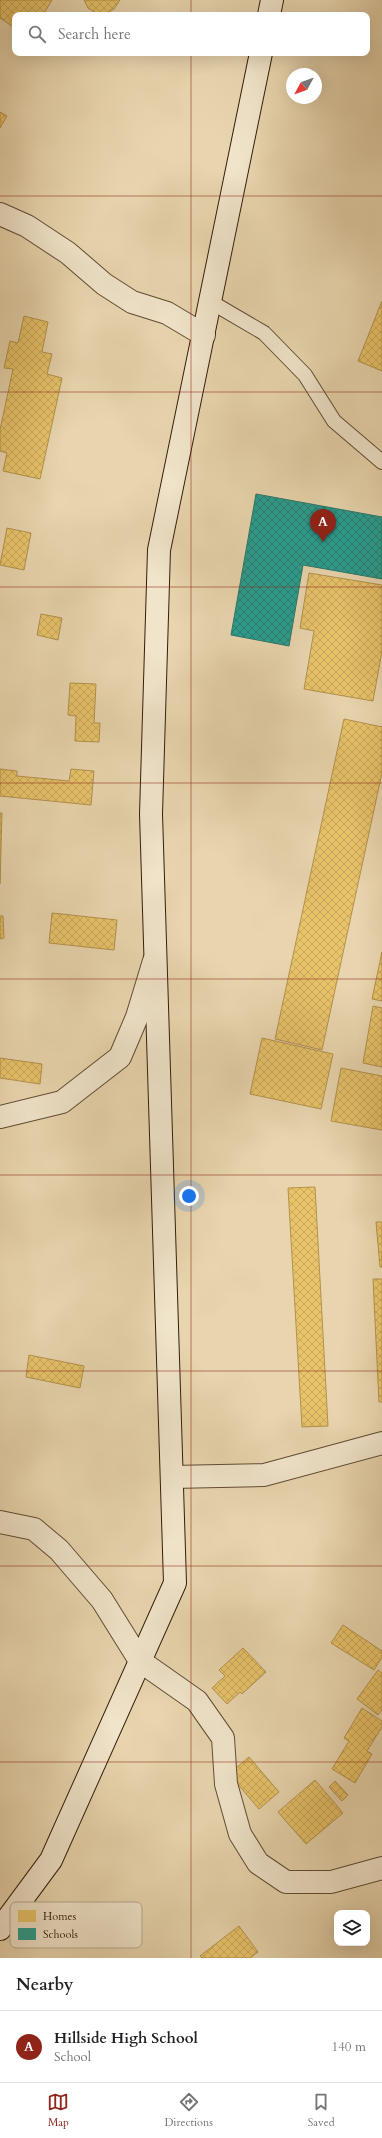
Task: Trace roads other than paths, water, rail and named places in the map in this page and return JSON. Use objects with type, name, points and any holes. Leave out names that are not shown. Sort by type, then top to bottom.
[{"type":"main road","points":[[270,12],[272,0]]},
{"type":"main road","points":[[20,1902],[51,1860],[175,1583],[151,814],[159,550],[260,56]]},
{"type":"main road","points":[[0,214],[27,226],[68,253],[104,284],[132,302],[167,313],[204,335]]},
{"type":"main road","points":[[0,1116],[62,1102],[120,1057],[137,1017],[155,958]]},
{"type":"main road","points":[[172,1477],[264,1475],[382,1444]]},
{"type":"main road","points":[[0,1522],[34,1529],[60,1550],[102,1600],[140,1661],[197,1701],[223,1738],[226,1784],[240,1834],[258,1863],[286,1882],[331,1882],[382,1868]]},
{"type":"main road","points":[[0,1929],[10,1915]]},
{"type":"lane","points":[[211,302],[264,333],[305,375],[334,421],[382,462]]},
{"type":"place","name":"Hillside High School","points":[[323,542]]}]
